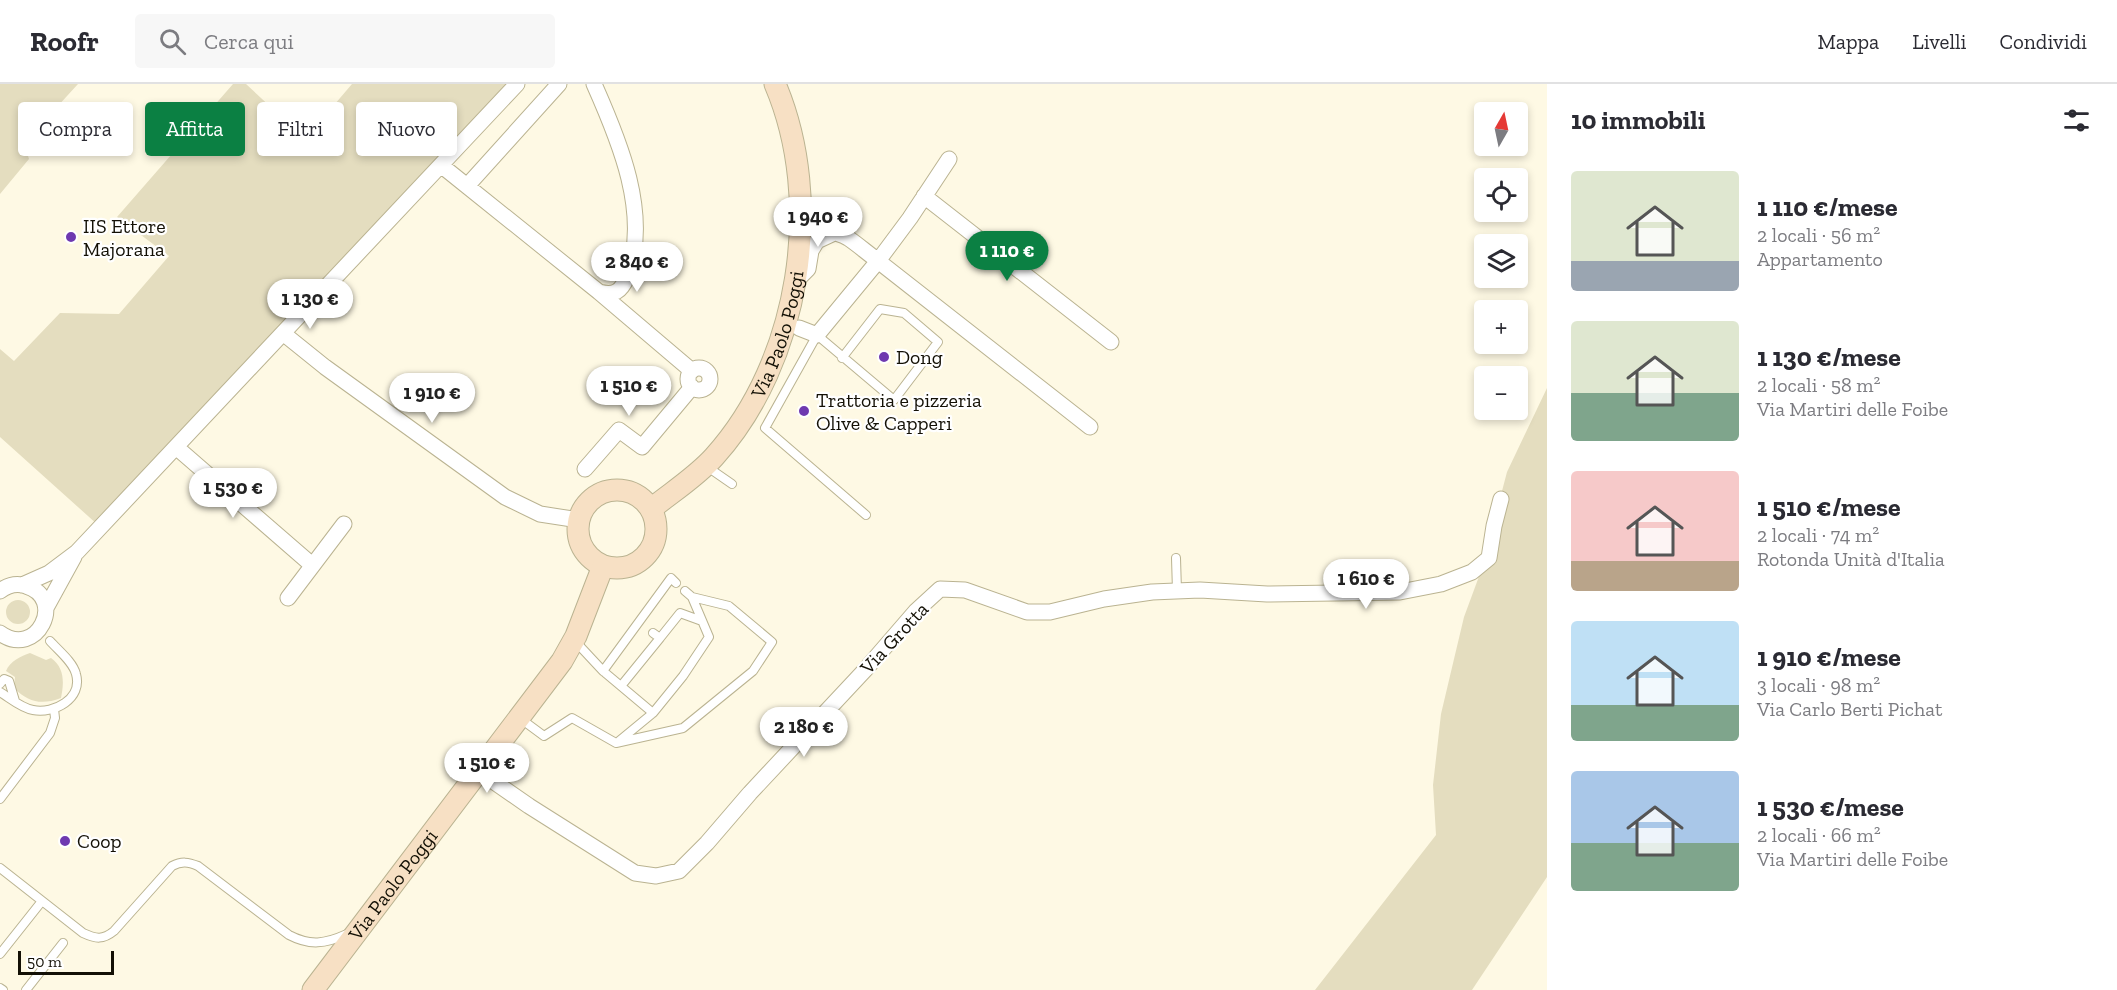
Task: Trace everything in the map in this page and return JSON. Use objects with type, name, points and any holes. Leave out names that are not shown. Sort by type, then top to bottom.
[{"type":"main road","name":"Via Paolo Poggi","points":[[651,509],[705,465],[730,437],[760,391],[783,333],[795,282],[800,239],[800,209],[798,174],[792,141],[775,84]]},
{"type":"main road","points":[[618,490],[631,492],[643,499],[651,509],[657,526],[654,544],[637,563],[629,567],[603,566],[582,547],[579,538],[579,520],[593,498],[605,492],[618,490]]},
{"type":"main road","name":"Via Paolo Poggi","points":[[313,990],[562,661],[574,639],[603,566]]},
{"type":"street","points":[[8,585],[40,578],[77,552],[517,84]]},
{"type":"street","points":[[467,186],[559,84]]},
{"type":"street","points":[[594,84],[625,161],[633,197],[635,233],[630,267],[625,282],[618,292],[610,295],[599,292]]},
{"type":"street","points":[[799,328],[817,335],[878,261],[949,159]]},
{"type":"street","points":[[442,166],[599,292],[692,371],[696,368],[704,369],[709,374],[710,381],[704,389],[697,390],[692,387],[642,447],[619,430],[585,469]]},
{"type":"street","points":[[924,196],[1112,342]]},
{"type":"street","points":[[800,209],[809,223],[820,230],[847,238],[1090,427]]},
{"type":"street","points":[[795,282],[808,269],[811,251],[818,242],[832,234]]},
{"type":"street","points":[[284,333],[325,367],[505,498],[540,514],[579,520]]},
{"type":"street","points":[[176,447],[312,565]]},
{"type":"street","name":"Via Grotta","points":[[480,772],[635,873],[656,876],[679,871],[865,670],[916,611],[940,589],[965,590],[1027,612],[1050,612],[1104,599],[1152,592],[1200,590],[1268,594],[1345,594],[1400,592],[1441,584],[1472,572],[1489,558],[1501,499]]},
{"type":"street","points":[[288,598],[344,524]]},
{"type":"street","points":[[0,650],[26,638],[43,625],[46,608],[77,552]]},
{"type":"street","points":[[8,585],[30,587],[39,594],[46,608]]},
{"type":"street","points":[[0,633],[9,638],[26,638]]},
{"type":"lane","points":[[842,358],[880,309],[904,313],[938,342],[894,400],[842,358],[817,335],[765,428],[866,515]]},
{"type":"lane","points":[[705,465],[732,484]]},
{"type":"lane","points":[[1176,558],[1177,591]]},
{"type":"lane","points":[[603,671],[641,624],[671,578],[676,583]]},
{"type":"lane","points":[[618,742],[652,713],[682,676],[709,637],[692,597],[685,591]]},
{"type":"lane","points":[[520,718],[544,736],[572,718],[618,742],[683,728],[753,671],[772,642],[729,606],[692,597]]},
{"type":"lane","points":[[621,686],[680,613],[702,621]]},
{"type":"lane","points":[[0,692],[35,711],[54,709],[71,698],[77,683],[74,669],[50,641],[43,625]]},
{"type":"lane","points":[[653,633],[660,638]]},
{"type":"lane","points":[[26,638],[50,641]]},
{"type":"lane","points":[[574,639],[603,671],[652,713]]},
{"type":"lane","points":[[0,684],[4,679],[9,681],[15,701]]},
{"type":"lane","points":[[0,799],[50,733],[55,718],[54,709]]},
{"type":"lane","points":[[0,868],[82,933],[95,938],[105,938],[172,866],[179,862],[188,862],[198,866],[289,935],[299,940],[312,944],[326,943],[361,928]]},
{"type":"lane","points":[[0,954],[42,901]]},
{"type":"lane","points":[[26,990],[63,943]]},
{"type":"shaded area","points":[[0,84],[78,84],[62,102],[18,102],[18,156],[28,156],[29,159],[0,194]]},
{"type":"shaded area","points":[[233,84],[246,84],[265,102],[257,102],[257,156],[344,156],[344,102],[337,102],[352,84],[506,84],[457,137],[457,102],[356,102],[356,156],[439,156],[98,525],[0,437],[0,349],[14,361],[60,313],[119,314],[169,256],[117,217],[170,156],[245,156],[245,102],[217,102]]},
{"type":"shaded area","points":[[1547,388],[1547,877],[1472,990],[1315,990],[1436,835],[1433,785],[1441,714],[1464,617],[1481,571],[1507,472]]},
{"type":"shaded area","points":[[18,600],[27,603],[30,612],[27,621],[18,624],[9,621],[6,612],[9,603]]},
{"type":"shaded area","points":[[30,653],[46,660],[51,658],[59,666],[63,681],[61,698],[48,702],[30,700],[14,688],[15,677],[6,671],[13,662]]},
{"type":"place","name":"IIS Ettore Majorana","points":[[71,237]]},
{"type":"place","name":"Dong","points":[[884,357]]},
{"type":"place","name":"Trattoria e pizzeria Olive & Capperi","points":[[804,411]]},
{"type":"place","name":"Coop","points":[[65,841]]}]
